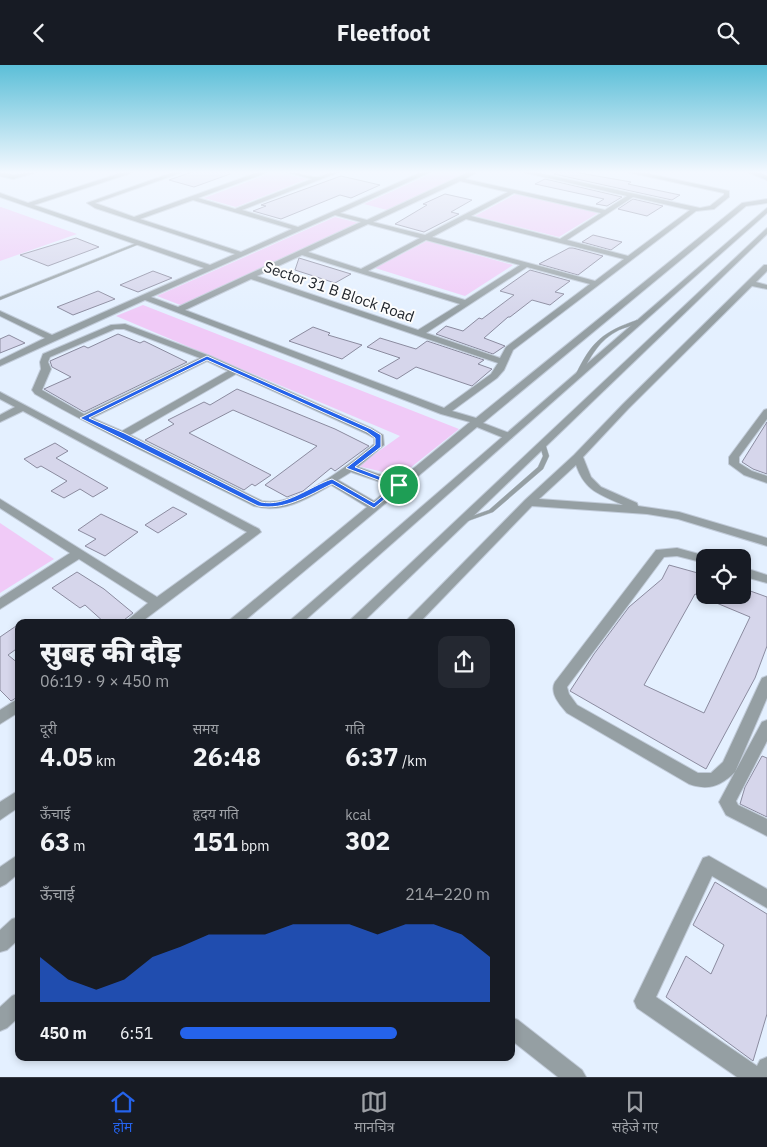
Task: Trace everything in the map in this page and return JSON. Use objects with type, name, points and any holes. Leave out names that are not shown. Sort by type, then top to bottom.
[{"type":"street","points":[[73,219],[210,268]]},
{"type":"street","points":[[135,219],[240,254]]},
{"type":"street","points":[[264,219],[299,229]]},
{"type":"street","name":"Sector 31 B Block Road","points":[[0,363],[52,338],[320,219]]},
{"type":"street","points":[[357,219],[595,283]]},
{"type":"street","name":"Sector 31 B Block Road","points":[[179,310],[373,219]]},
{"type":"street","name":"Sector 31 B Block Road","points":[[362,271],[461,219]]},
{"type":"street","points":[[474,219],[629,258]]},
{"type":"street","points":[[561,241],[595,219]]},
{"type":"street","points":[[444,411],[494,376],[500,370],[502,361],[509,349],[681,219]]},
{"type":"street","points":[[237,619],[725,219]]},
{"type":"street","points":[[298,619],[756,219]]},
{"type":"street","points":[[357,619],[767,230]]},
{"type":"street","name":"Sector 31 B Block Road","points":[[302,253],[466,303]]},
{"type":"street","name":"Sector 31 B Block Road","points":[[418,334],[525,265]]},
{"type":"street","points":[[414,619],[767,267]]},
{"type":"street","name":"Sector 31 B Block Road","points":[[251,277],[502,361]]},
{"type":"street","points":[[751,283],[767,287]]},
{"type":"street","points":[[144,297],[508,436]]},
{"type":"street","points":[[0,313],[52,338]]},
{"type":"street","points":[[125,326],[207,358],[369,431],[379,437],[379,445],[332,481],[286,503],[271,506],[258,504],[122,435],[84,418],[37,390],[46,369],[44,362],[46,356],[114,327],[125,326]]},
{"type":"street","points":[[84,418],[207,358]]},
{"type":"street","points":[[122,435],[235,371]]},
{"type":"street","points":[[0,395],[255,532],[135,619]]},
{"type":"street","points":[[0,419],[23,407]]},
{"type":"street","points":[[767,412],[764,422],[734,457],[734,464],[748,473],[767,480]]},
{"type":"street","points":[[578,457],[586,478],[597,489],[614,498],[647,510]]},
{"type":"street","points":[[350,468],[399,485]]},
{"type":"street","points":[[332,481],[374,506]]},
{"type":"street","points":[[530,502],[647,510],[679,516],[767,542]]},
{"type":"street","points":[[0,503],[157,603]]},
{"type":"street","points":[[696,557],[676,552],[660,553],[560,686],[562,696],[572,709],[695,779],[708,782],[720,777],[729,767],[767,682]]},
{"type":"street","points":[[0,604],[79,553]]},
{"type":"street","points":[[751,574],[767,579]]},
{"type":"street","points":[[0,718],[15,707]]},
{"type":"street","points":[[767,727],[727,803],[732,810],[767,828]]},
{"type":"street","points":[[0,812],[15,800]]},
{"type":"street","points":[[755,1077],[644,1001],[709,864],[767,899]]},
{"type":"street","points":[[0,878],[15,865]]},
{"type":"street","points":[[0,943],[15,930]]},
{"type":"street","points":[[0,1021],[15,1007]]},
{"type":"street","points":[[515,1030],[575,1077]]},
{"type":"street","points":[[764,1077],[767,1067]]},
{"type":"lane","points":[[0,299],[140,243]]},
{"type":"lane","points":[[458,523],[491,511],[541,468],[546,456],[542,443]]},
{"type":"shaded area","points":[[0,219],[35,219],[77,234],[0,261]]},
{"type":"shaded area","points":[[330,219],[344,219],[359,223],[183,306],[157,296]]},
{"type":"shaded area","points":[[488,219],[588,219],[559,237]]},
{"type":"shaded area","points":[[427,241],[513,265],[465,296],[375,268]]},
{"type":"shaded area","points":[[143,305],[459,429],[400,476],[358,466],[400,436],[116,316]]},
{"type":"shaded area","points":[[0,523],[54,559],[0,593]]},
{"type":"building","points":[[403,219],[449,219],[424,232],[395,224]]},
{"type":"building","points":[[593,235],[622,242],[611,250],[582,242]]},
{"type":"building","points":[[76,238],[99,247],[48,266],[20,255]]},
{"type":"building","points":[[569,248],[603,256],[578,275],[539,264]]},
{"type":"building","points":[[299,258],[351,274],[335,283],[295,270]]},
{"type":"building","points":[[530,270],[570,281],[555,292],[564,294],[550,305],[532,300],[508,317],[484,338],[505,346],[493,354],[436,334],[446,326],[463,331],[479,318],[482,319],[514,295],[500,291]]},
{"type":"building","points":[[153,271],[172,278],[138,292],[120,285]]},
{"type":"building","points":[[98,291],[115,299],[73,315],[57,307]]},
{"type":"building","points":[[313,327],[330,333],[328,335],[362,345],[342,359],[289,341]]},
{"type":"building","points":[[118,334],[140,343],[144,341],[187,362],[84,412],[44,389],[71,377],[52,367],[50,361],[84,346],[88,348]]},
{"type":"building","points":[[9,335],[25,343],[0,353],[0,339]]},
{"type":"building","points":[[380,338],[416,349],[427,341],[484,360],[478,364],[492,369],[472,386],[416,367],[397,379],[378,371],[400,358],[367,347]]},
{"type":"building","points":[[237,389],[335,429],[369,446],[335,471],[331,468],[303,491],[287,497],[265,485],[317,446],[233,410],[189,433],[271,475],[255,486],[252,484],[244,490],[145,440],[174,424],[168,420],[204,402],[210,405]]},
{"type":"building","points":[[767,422],[767,474],[753,469],[742,462]]},
{"type":"building","points":[[55,443],[68,451],[56,458],[108,488],[93,497],[80,489],[64,498],[51,491],[67,481],[41,466],[37,468],[24,459]]},
{"type":"building","points":[[173,507],[187,514],[158,533],[145,525]]},
{"type":"building","points":[[101,514],[138,532],[105,556],[85,546],[96,539],[78,530]]},
{"type":"building","points":[[669,565],[696,572],[696,594],[644,685],[704,713],[750,617],[719,604],[751,604],[751,591],[767,597],[767,646],[755,678],[706,769],[570,691],[594,654],[629,607],[662,579]]},
{"type":"building","points":[[77,572],[104,589],[133,613],[125,619],[101,619],[85,605],[80,608],[52,588]]},
{"type":"building","points":[[15,627],[15,650],[8,655],[15,661],[15,698],[11,701],[0,690],[0,637]]},
{"type":"building","points":[[762,756],[767,758],[767,817],[740,804],[745,787]]},
{"type":"building","points":[[715,882],[767,914],[767,1014],[753,1061],[666,997],[686,956],[711,974],[724,945],[693,925]]},
{"type":"route","points":[[207,358],[379,437],[379,445],[350,468],[399,485],[374,506],[332,481],[286,503],[271,506],[258,504],[122,435],[84,418],[207,358]]}]
